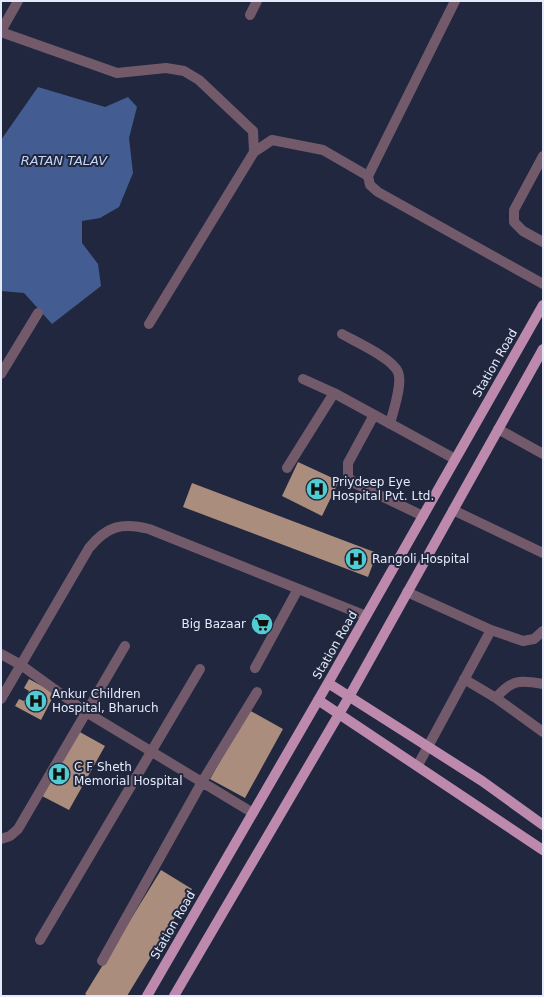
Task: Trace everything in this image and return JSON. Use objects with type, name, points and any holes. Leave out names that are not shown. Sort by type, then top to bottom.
[{"type":"main road","name":"Station Road","points":[[147,996],[328,683],[543,305]]},
{"type":"main road","points":[[174,996],[349,696],[543,349]]},
{"type":"main road","points":[[328,683],[482,781],[543,825]]},
{"type":"main road","points":[[318,700],[418,765],[543,850]]},
{"type":"street","points":[[18,1],[1,32],[117,73],[166,68],[184,71],[199,80],[252,131],[254,152]]},
{"type":"street","points":[[250,15],[257,1]]},
{"type":"street","points":[[455,1],[368,176],[370,185],[378,192],[543,284]]},
{"type":"street","points":[[149,324],[254,152],[272,140],[323,150],[368,176]]},
{"type":"street","points":[[543,156],[514,210],[514,222],[523,231],[543,242]]},
{"type":"street","points":[[1,374],[38,313]]},
{"type":"street","points":[[342,334],[392,364],[398,373],[399,386],[390,424]]},
{"type":"street","points":[[303,379],[334,393],[455,459]]},
{"type":"street","points":[[287,468],[334,393]]},
{"type":"street","points":[[374,415],[348,463],[348,478],[354,483],[423,516]]},
{"type":"street","points":[[498,429],[543,454]]},
{"type":"street","points":[[453,510],[543,553]]},
{"type":"street","points":[[1,699],[89,548],[106,531],[119,526],[136,526],[149,529],[366,616]]},
{"type":"street","points":[[255,668],[298,588]]},
{"type":"street","points":[[407,592],[491,630],[523,641],[534,639],[543,631]]},
{"type":"street","points":[[418,765],[491,630]]},
{"type":"street","points":[[1,839],[10,836],[18,829],[125,646]]},
{"type":"street","points":[[1,654],[21,665],[86,712],[253,813]]},
{"type":"street","points":[[40,940],[200,669]]},
{"type":"street","points":[[464,679],[496,698],[543,732]]},
{"type":"street","points":[[496,698],[505,688],[522,680],[543,684]]},
{"type":"street","points":[[102,961],[202,782],[257,692]]},
{"type":"water","name":"RATAN TALAV","points":[[38,87],[105,107],[128,97],[137,107],[129,138],[133,173],[119,207],[100,218],[82,221],[82,243],[98,264],[101,286],[52,324],[24,293],[1,291],[1,140]]},
{"type":"building","points":[[298,462],[339,481],[322,516],[282,496]]},
{"type":"building","points":[[192,483],[377,553],[368,577],[183,507]]},
{"type":"building","points":[[29,679],[55,693],[41,720],[15,706],[19,699],[24,701],[29,691],[24,688]]},
{"type":"building","points":[[249,710],[283,729],[245,798],[210,779]]},
{"type":"building","points":[[78,731],[105,746],[69,810],[42,796]]},
{"type":"building","points":[[161,870],[192,889],[127,996],[89,996],[85,994]]},
{"type":"place","name":"Priydeep Eye Hospital Pvt. Ltd.","points":[[317,489]]},
{"type":"place","name":"Rangoli Hospital","points":[[356,559]]},
{"type":"place","name":"Big Bazaar","points":[[262,624]]},
{"type":"place","name":"Ankur Children Hospital, Bharuch","points":[[36,701]]},
{"type":"place","name":"C F Sheth Memorial Hospital","points":[[59,774]]}]
